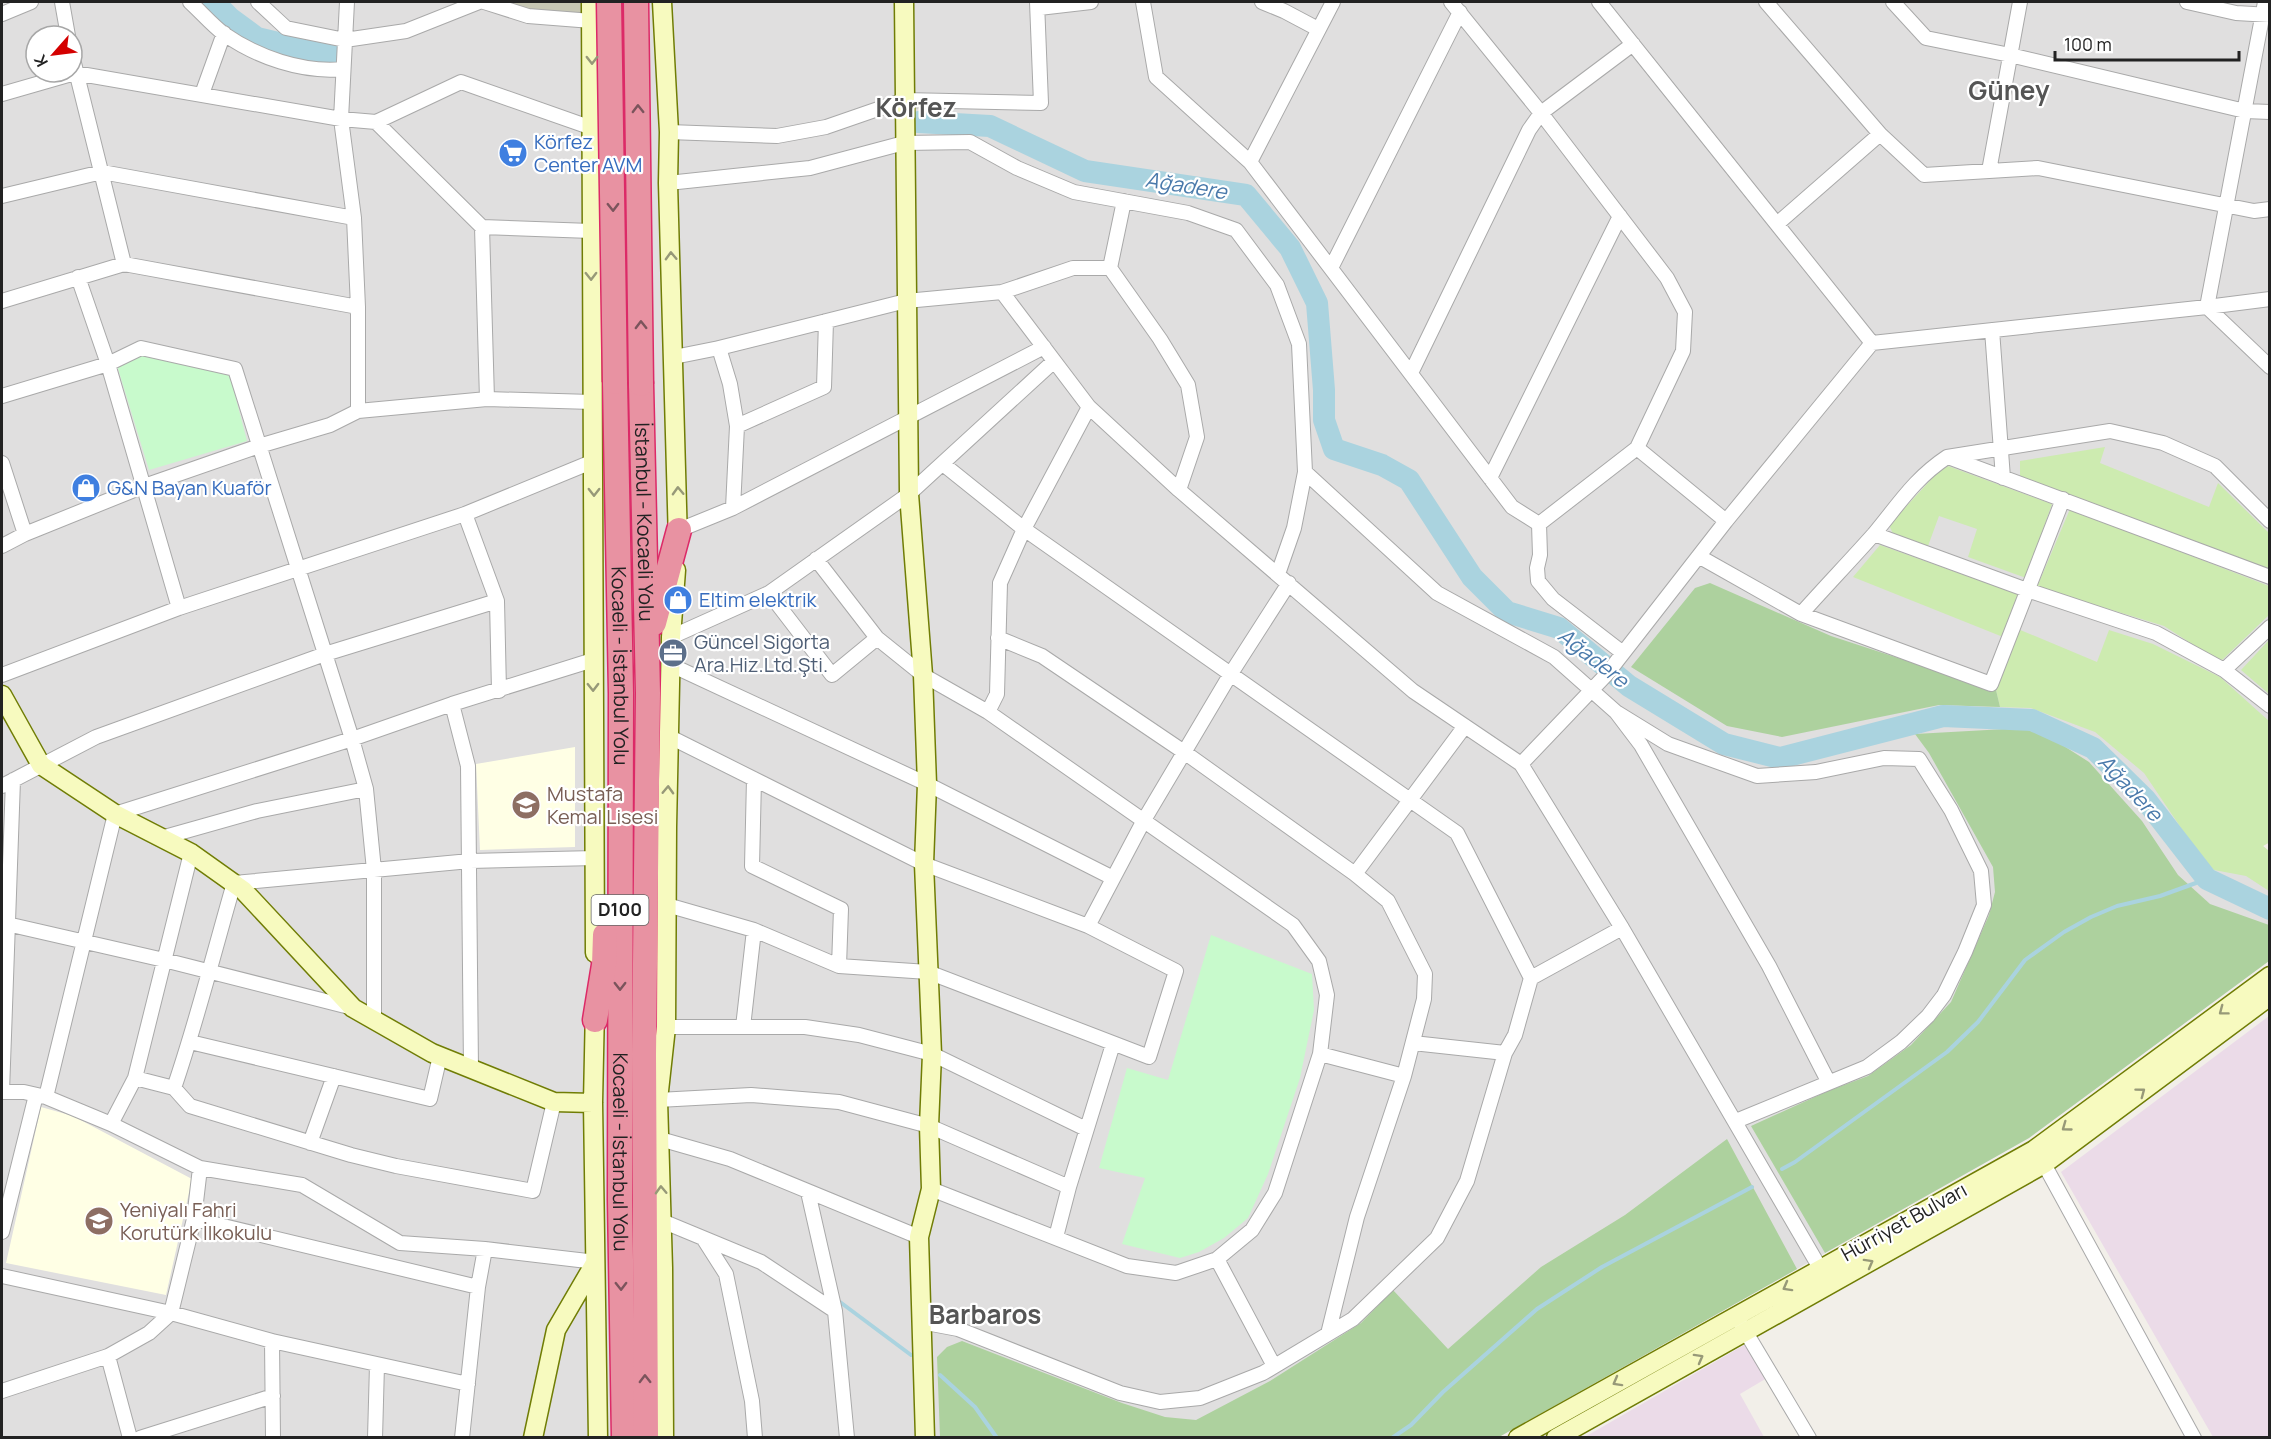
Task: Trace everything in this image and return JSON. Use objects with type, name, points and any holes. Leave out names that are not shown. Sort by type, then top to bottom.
[{"type":"highway","name":"Kocaeli - İstanbul Yolu","points":[[609,2],[621,681],[620,1200],[624,1437]]},
{"type":"highway","name":"İstanbul - Kocaeli Yolu","points":[[636,2],[647,652],[644,1065],[646,1437]]},
{"type":"highway","points":[[647,652],[679,530]]},
{"type":"highway","points":[[595,1020],[604,965],[611,752],[621,681]]},
{"type":"highway","points":[[647,758],[654,854],[658,1100]]},
{"type":"main road","points":[[591,2],[593,660],[596,858],[593,1103],[598,1437]]},
{"type":"main road","points":[[903,2],[909,494],[927,784],[924,864],[932,1054],[929,1126],[931,1189],[919,1237],[925,1437]]},
{"type":"main road","points":[[592,21],[662,10],[669,132],[668,183],[679,530],[671,637],[666,1027],[658,1100],[662,1221],[664,1437]]},
{"type":"main road","points":[[2,695],[41,765],[115,814],[191,853],[243,890],[353,1008],[440,1056],[554,1102],[593,1103]]},
{"type":"main road","name":"Hürriyet Bulvarı","points":[[1518,1437],[2034,1150],[2270,976]]},
{"type":"main road","name":"Hürriyet Bulvarı","points":[[1556,1437],[2044,1164],[2270,996]]},
{"type":"main road","points":[[533,1437],[556,1330],[596,1262]]},
{"type":"street","points":[[2,14],[31,2]]},
{"type":"street","points":[[62,2],[66,24]]},
{"type":"street","points":[[190,2],[224,33],[270,59],[325,71],[343,69]]},
{"type":"street","points":[[258,2],[286,28],[345,40],[406,31],[479,2]]},
{"type":"street","points":[[347,2],[341,119],[354,218],[358,307],[358,411]]},
{"type":"street","points":[[484,2],[528,16],[592,21]]},
{"type":"street","points":[[669,132],[777,136],[826,127],[904,100],[1041,103],[1038,5],[1091,2]]},
{"type":"street","points":[[1143,2],[1156,77],[1250,162],[1512,507],[1539,524]]},
{"type":"street","points":[[1262,2],[1284,6],[1318,29]]},
{"type":"street","points":[[1250,162],[1333,2]]},
{"type":"street","points":[[1599,2],[1872,343]]},
{"type":"street","points":[[1766,2],[1880,134],[1924,174],[2038,168],[2254,211],[2270,209]]},
{"type":"street","points":[[1893,2],[1926,38],[2010,55],[2245,111],[2270,112]]},
{"type":"street","points":[[1989,171],[2020,2]]},
{"type":"street","points":[[2187,2],[2236,13],[2266,11],[2207,307]]},
{"type":"street","points":[[1331,268],[1455,7],[1541,113],[1667,278],[1685,312],[1683,351],[1637,448],[1539,524]]},
{"type":"street","points":[[202,94],[224,33]]},
{"type":"street","points":[[1411,373],[1529,130],[1541,113],[1634,44]]},
{"type":"street","points":[[84,74],[341,119],[376,122],[461,82],[592,128]]},
{"type":"street","points":[[2,94],[37,84]]},
{"type":"street","points":[[78,84],[124,264]]},
{"type":"street","points":[[376,122],[482,227],[591,231]]},
{"type":"street","points":[[1777,224],[1880,134]]},
{"type":"street","points":[[668,183],[810,168],[904,143],[970,142],[1017,168],[1074,192],[1188,213],[1236,230],[1277,285],[1299,344],[1305,472],[1283,579],[1230,675],[1144,820],[1088,926]]},
{"type":"street","points":[[2,196],[102,172],[354,218]]},
{"type":"street","points":[[1124,201],[1110,268],[1160,339],[1188,385],[1197,437],[1179,490]]},
{"type":"street","points":[[1490,478],[1620,216]]},
{"type":"street","points":[[482,227],[487,399]]},
{"type":"street","points":[[2,301],[124,264],[358,307]]},
{"type":"street","points":[[674,357],[719,348],[906,301],[1002,292],[1073,268],[1110,268]]},
{"type":"street","points":[[78,277],[108,364],[179,608]]},
{"type":"street","points":[[1002,292],[1089,407],[1179,490],[1413,691],[1521,764],[1622,928],[1820,1268]]},
{"type":"street","points":[[1521,764],[1606,675],[1726,521],[1872,343],[2270,299]]},
{"type":"street","points":[[2207,307],[2270,367]]},
{"type":"street","points":[[737,426],[824,387],[826,321]]},
{"type":"street","points":[[1992,330],[2003,478]]},
{"type":"street","points":[[679,530],[733,508],[1044,347]]},
{"type":"street","points":[[2,396],[108,364],[141,348],[235,369],[366,789],[374,870],[374,1019]]},
{"type":"street","points":[[719,348],[730,384],[737,426],[733,508]]},
{"type":"street","points":[[671,637],[769,593],[909,494],[1053,362]]},
{"type":"street","points":[[2,546],[25,534],[144,486],[259,446],[330,425],[358,411],[487,399],[592,402]]},
{"type":"street","points":[[988,712],[997,694],[1000,583],[1024,529],[1089,407]]},
{"type":"street","points":[[1801,614],[1874,534],[1912,484],[1927,470],[1947,457],[2110,431],[2163,443],[2215,466],[2270,521]]},
{"type":"street","points":[[1637,448],[1726,521]]},
{"type":"street","points":[[1947,457],[2270,578]]},
{"type":"street","points":[[2,675],[179,608],[465,514],[594,461]]},
{"type":"street","points":[[2,463],[25,534]]},
{"type":"street","points":[[921,1322],[958,1329],[1120,1393],[1160,1402],[1200,1398],[1263,1373],[1353,1319],[1437,1238],[1467,1181],[1505,1053],[1515,1035],[1531,978],[1457,833],[1024,529],[944,464]]},
{"type":"street","points":[[1305,472],[1437,593],[1554,657],[1616,712],[1641,745],[1769,966],[1828,1081]]},
{"type":"street","points":[[1700,557],[1801,614],[1991,684],[2062,499]]},
{"type":"street","points":[[465,514],[497,601],[499,691]]},
{"type":"street","points":[[1539,524],[1538,581],[1553,599],[1621,656]]},
{"type":"street","points":[[1874,534],[2027,590],[2156,633],[2224,670],[2270,706]]},
{"type":"street","points":[[816,560],[877,638],[922,675],[988,712],[1293,925],[1319,961],[1327,995],[1320,1054],[1275,1193],[1252,1230],[1217,1259],[1176,1273],[1127,1266],[931,1189]]},
{"type":"street","points":[[769,593],[832,675],[877,638]]},
{"type":"street","points":[[497,601],[325,654],[96,737],[7,783],[8,924],[2,1092],[41,1096],[111,1124],[200,1168],[302,1185],[400,1243],[485,1249],[596,1262]]},
{"type":"street","points":[[2224,670],[2270,627]]},
{"type":"street","points":[[998,638],[1042,656],[1184,752],[1355,874],[1388,901],[1425,974],[1424,999],[1413,1043],[1357,1217],[1328,1334]]},
{"type":"street","points":[[2,1232],[85,942],[115,814],[593,660]]},
{"type":"street","points":[[671,665],[927,784],[1113,878]]},
{"type":"street","points":[[452,704],[468,766],[471,1069]]},
{"type":"street","points":[[1616,712],[1668,744],[1757,776],[1816,772],[1884,758],[1919,759],[1951,810],[1981,871],[1984,905],[1944,995],[1928,1016],[1901,1042],[1867,1067],[1828,1081],[1736,1121]]},
{"type":"street","points":[[1355,874],[1465,726]]},
{"type":"street","points":[[667,905],[753,930],[839,966],[928,972],[1149,1057],[1176,971],[1088,926],[924,864],[670,737]]},
{"type":"street","points":[[754,779],[752,866],[841,909],[839,966]]},
{"type":"street","points":[[161,838],[257,812],[366,789]]},
{"type":"street","points":[[111,1124],[135,1077],[191,853]]},
{"type":"street","points":[[174,1089],[190,1042],[234,883],[470,861],[596,858]]},
{"type":"street","points":[[8,924],[164,960],[353,1008]]},
{"type":"street","points":[[1531,978],[1622,928]]},
{"type":"street","points":[[743,1027],[753,930]]},
{"type":"street","points":[[666,1027],[805,1027],[859,1035],[932,1054],[1086,1129]]},
{"type":"street","points":[[190,1042],[430,1099],[440,1056]]},
{"type":"street","points":[[1413,1043],[1505,1053]]},
{"type":"street","points":[[1056,1237],[1069,1186],[1113,1044]]},
{"type":"street","points":[[1320,1054],[1404,1076]]},
{"type":"street","points":[[310,1143],[334,1076]]},
{"type":"street","points":[[135,1077],[174,1089],[190,1106],[310,1143],[396,1166],[533,1191],[554,1102]]},
{"type":"street","points":[[658,1100],[752,1095],[840,1102],[929,1126],[1069,1186]]},
{"type":"street","points":[[660,1139],[730,1159],[919,1237]]},
{"type":"street","points":[[2044,1164],[2194,1437]]},
{"type":"street","points":[[2,1391],[108,1356],[149,1333],[171,1312],[194,1219],[200,1168]]},
{"type":"street","points":[[808,1192],[835,1311],[847,1437]]},
{"type":"street","points":[[194,1219],[478,1287]]},
{"type":"street","points":[[662,1221],[761,1262],[835,1311]]},
{"type":"street","points":[[703,1238],[726,1274],[752,1401],[755,1437]]},
{"type":"street","points":[[462,1437],[478,1287],[485,1249]]},
{"type":"street","points":[[1217,1259],[1274,1366]]},
{"type":"street","points":[[2,1276],[171,1312],[272,1341],[468,1384]]},
{"type":"street","points":[[1735,1316],[1747,1331],[1809,1437]]},
{"type":"street","points":[[272,1341],[273,1437]]},
{"type":"street","points":[[108,1356],[130,1437]]},
{"type":"street","points":[[375,1437],[377,1365]]},
{"type":"street","points":[[140,1437],[273,1396]]},
{"type":"shaded area","points":[[2,2],[2269,2],[2270,842],[2263,846],[2269,851],[2269,961],[2029,1138],[1499,1437],[2,1438]]},
{"type":"shaded area","points":[[506,2],[581,2],[581,14],[527,9]]},
{"type":"shaded area","name":"Mustafa Kemal Lisesi","points":[[575,747],[575,847],[480,850],[476,764]]},
{"type":"shaded area","points":[[2269,1016],[2269,1437],[2213,1437],[2061,1172]]},
{"type":"shaded area","name":"Yeniyalı Fahri Korutürk İlkokulu","points":[[41,1107],[73,1116],[192,1179],[166,1295],[6,1263]]},
{"type":"shaded area","points":[[1746,1344],[1767,1378],[1740,1394],[1764,1437],[1583,1438]]},
{"type":"green space","points":[[153,353],[230,376],[247,441],[149,470],[115,359]]},
{"type":"green space","points":[[2105,447],[2100,463],[2209,507],[2218,483],[2269,533],[2269,572],[2020,477],[2020,461]]},
{"type":"green space","points":[[1948,466],[2052,504],[2026,578],[1968,557],[1977,529],[1939,516],[1928,546],[1893,534],[1889,525],[1937,473]]},
{"type":"green space","points":[[2070,509],[2269,586],[2269,615],[2220,662],[2164,626],[2037,587]]},
{"type":"green space","points":[[1880,545],[2020,595],[2003,637],[1853,577]]},
{"type":"green space","points":[[1710,583],[1831,636],[1996,690],[2000,707],[1939,705],[1782,737],[1727,726],[1631,667],[1695,588]]},
{"type":"green space","points":[[2018,629],[2097,662],[2109,630],[2153,644],[2220,677],[2269,721],[2270,842],[2263,846],[2269,851],[2269,891],[2246,876],[2214,870],[2202,859],[2144,773],[2095,732],[2031,708],[2000,707],[1996,690]]},
{"type":"green space","points":[[2269,640],[2269,694],[2241,670]]},
{"type":"green space","points":[[2023,728],[2056,741],[2089,762],[2142,821],[2178,875],[2210,904],[2269,925],[2269,961],[2029,1138],[1825,1253],[1751,1126],[1828,1091],[1868,1076],[1911,1045],[1951,1002],[1989,915],[1995,892],[1993,867],[1929,753],[1915,734]]},
{"type":"green space","points":[[1211,935],[1312,974],[1314,1010],[1300,1078],[1268,1174],[1248,1218],[1224,1238],[1199,1252],[1180,1258],[1122,1244],[1145,1178],[1099,1168],[1127,1068],[1168,1080]]},
{"type":"green space","points":[[1727,1139],[1797,1269],[1499,1437],[940,1437],[937,1357],[947,1347],[962,1341],[1122,1403],[1165,1417],[1196,1420],[1270,1381],[1361,1323],[1393,1290],[1448,1349],[1541,1267],[1625,1215]]},
{"type":"waterway","name":"Ağadere","points":[[214,2],[230,18],[257,38],[333,56]]},
{"type":"waterway","name":"Ağadere","points":[[918,122],[990,126],[1085,171],[1246,195],[1290,248],[1317,303],[1324,420],[1334,449],[1382,465],[1409,480],[1472,577],[1507,612],[1559,628],[1629,686],[1724,744],[1780,758],[1943,716],[2032,720],[2093,748],[2145,799],[2207,879],[2270,909]]},
{"type":"waterway","points":[[1782,1169],[1795,1162],[1947,1052],[1978,1022],[2025,960],[2064,932],[2117,906],[2160,896],[2207,879]]},
{"type":"waterway","points":[[1392,1438],[1411,1425],[1443,1392],[1537,1309],[1602,1267],[1752,1187]]},
{"type":"waterway","points":[[840,1302],[911,1355]]},
{"type":"waterway","points":[[940,1375],[975,1407],[997,1438]]},
{"type":"place","name":"Körfez Center AVM","points":[[513,153]]},
{"type":"place","name":"G&N Bayan Kuaför","points":[[86,488]]},
{"type":"place","name":"Eltim elektrik","points":[[678,600]]},
{"type":"place","name":"Güncel Sigorta Ara.Hiz.Ltd.Şti.","points":[[673,653]]},
{"type":"place","name":"Mustafa Kemal Lisesi","points":[[526,805]]},
{"type":"place","name":"Yeniyalı Fahri Korutürk İlkokulu","points":[[99,1221]]},
{"type":"district","name":"Güney","points":[[2009,91]]},
{"type":"district","name":"Körfez","points":[[916,108]]},
{"type":"district","name":"Barbaros","points":[[985,1315]]}]
